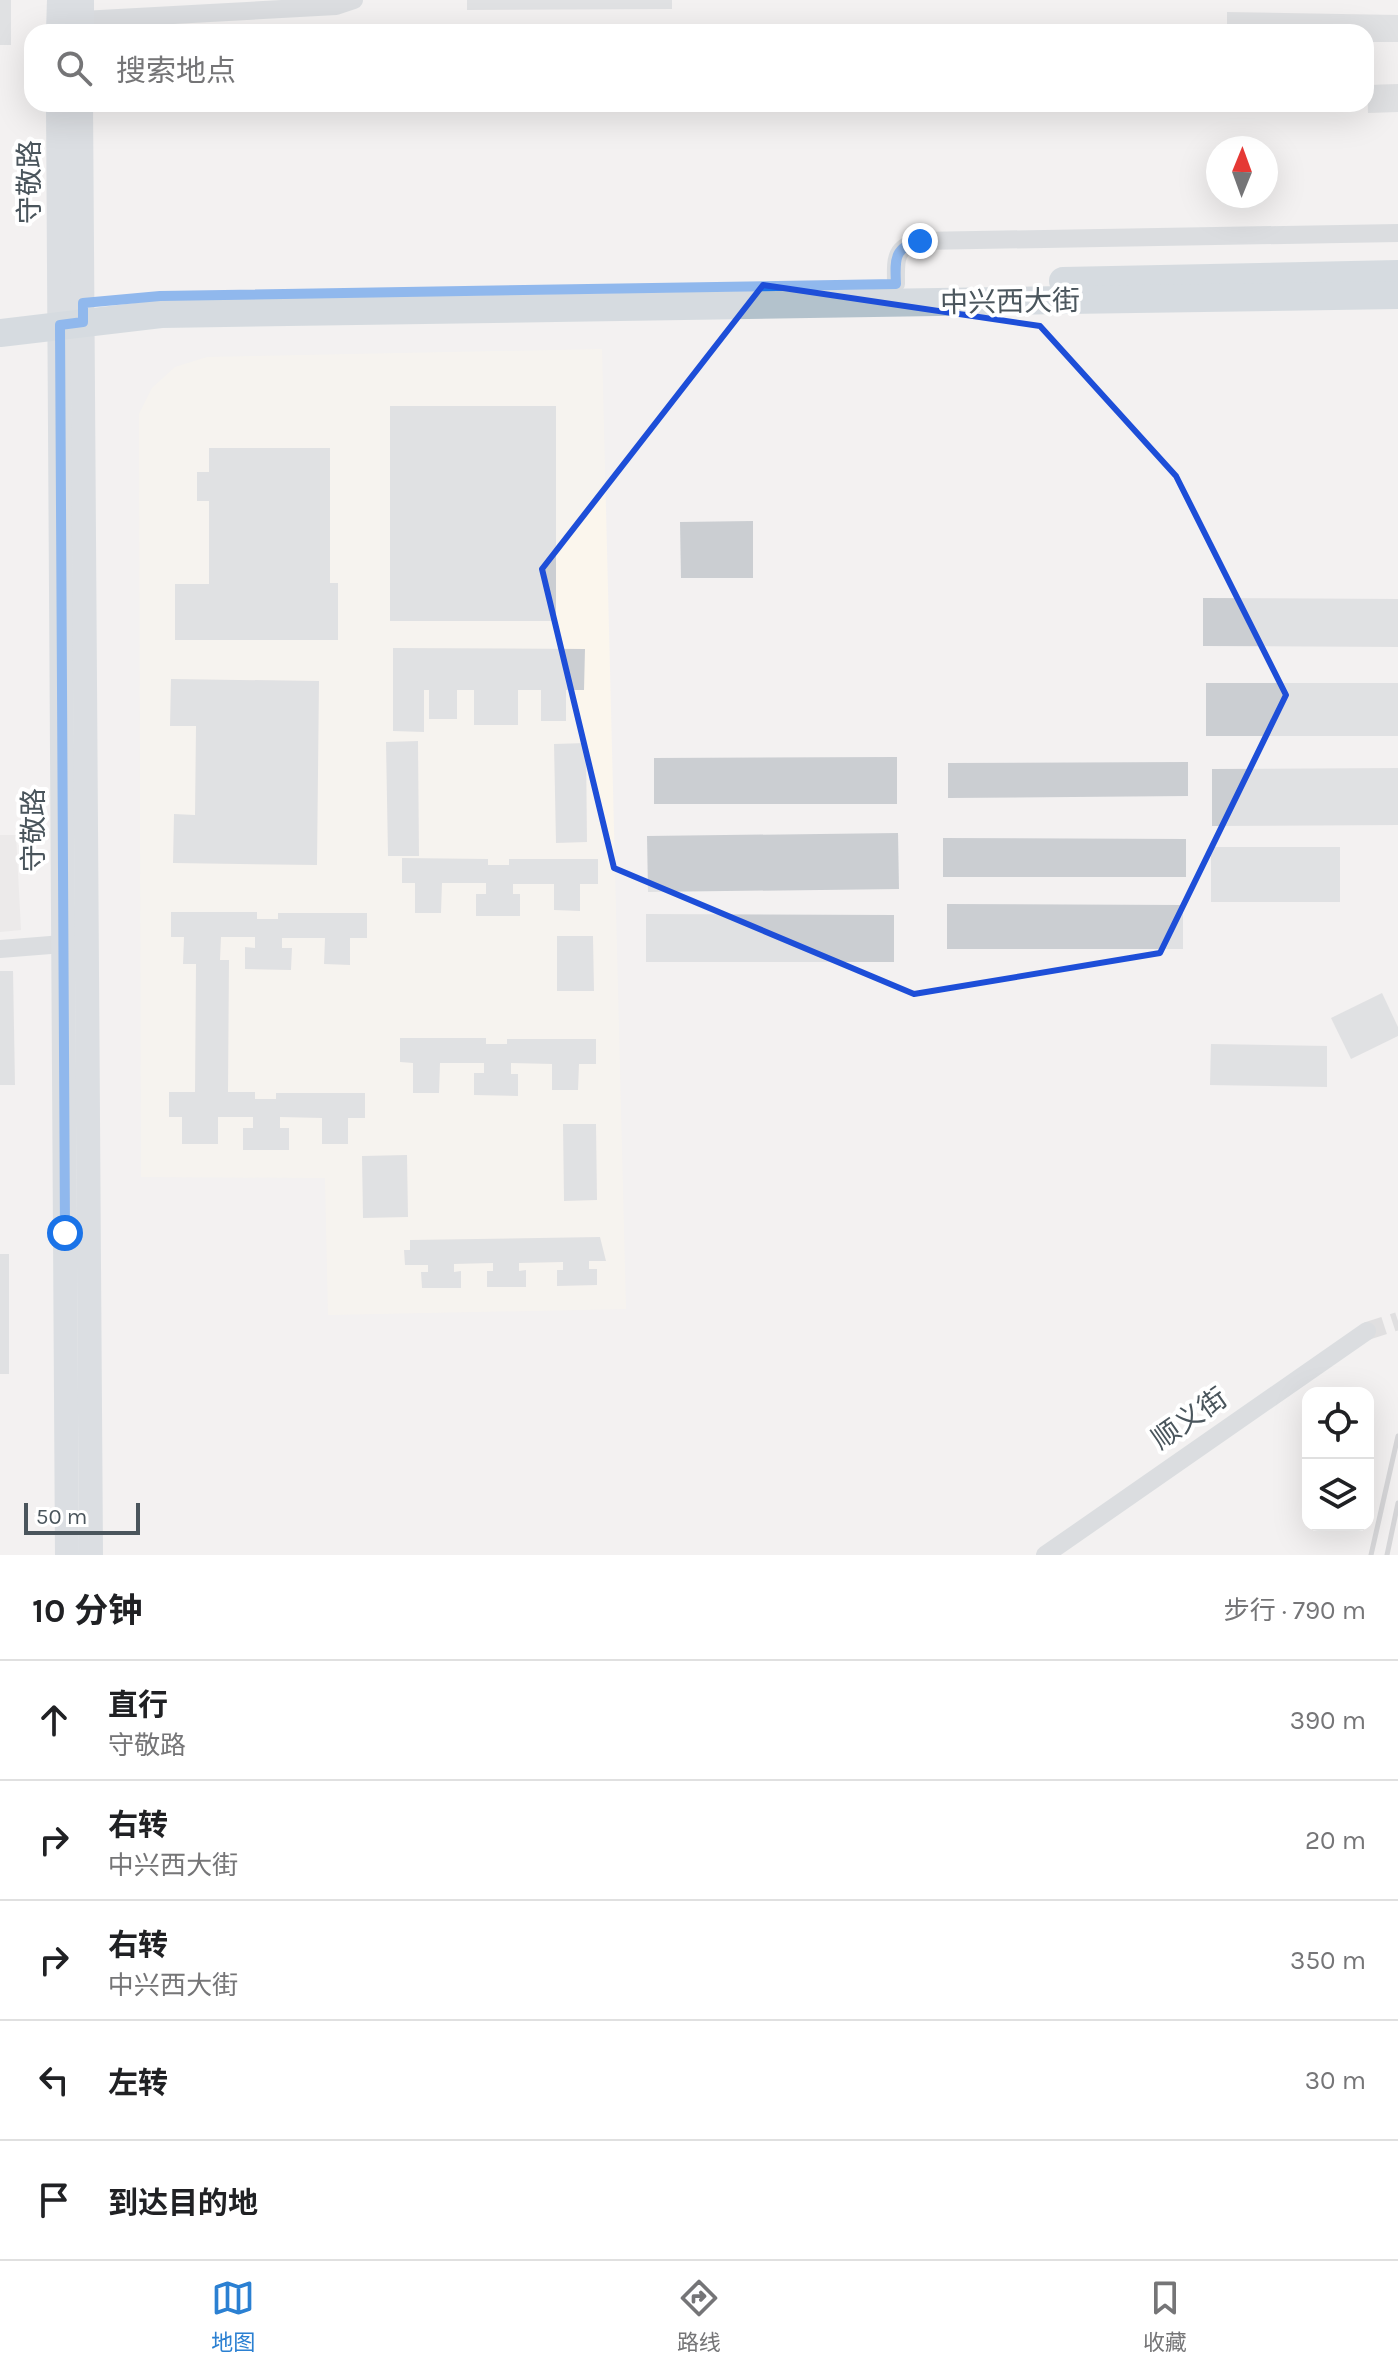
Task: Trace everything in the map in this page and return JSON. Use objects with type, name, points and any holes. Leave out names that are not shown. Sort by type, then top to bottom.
[{"type":"main road","points":[[58,24],[59,0]]},
{"type":"main road","name":"守敬路","points":[[58,112],[71,314],[91,1555]]},
{"type":"main road","name":"守敬路","points":[[67,1555],[63,944],[71,314],[81,112]]},
{"type":"main road","name":"中兴西大街","points":[[0,333],[71,314],[160,296],[1398,274]]},
{"type":"main road","name":"中兴西大街","points":[[0,315],[1398,295]]},
{"type":"street","points":[[82,17],[336,6],[354,0]]},
{"type":"street","points":[[896,284],[898,251],[902,246],[920,241],[1398,233]]},
{"type":"street","points":[[0,949],[63,944]]},
{"type":"street","name":"顺义街","points":[[1045,1555],[1367,1331]]},
{"type":"highlighted area","points":[[763,285],[1040,326],[1176,476],[1286,695],[1160,953],[914,994],[614,868],[542,569]]},
{"type":"shaded area","points":[[602,349],[626,1309],[328,1315],[325,1178],[141,1177],[139,414],[152,388],[175,367],[207,357]]},
{"type":"shaded area","points":[[0,835],[16,835],[21,930],[0,932]]},
{"type":"building","points":[[0,0],[11,0],[11,45],[0,45]]},
{"type":"building","points":[[467,0],[672,0],[672,9],[467,10]]},
{"type":"building","points":[[1227,12],[1398,15],[1398,42],[1374,42],[1374,24],[1227,24]]},
{"type":"building","points":[[1398,84],[1398,112],[1368,113],[1374,112],[1374,85]]},
{"type":"building","points":[[390,406],[556,406],[556,621],[390,621]]},
{"type":"building","points":[[209,448],[330,448],[330,583],[338,583],[338,640],[175,640],[175,584],[209,584],[209,501],[197,501],[197,472],[209,472]]},
{"type":"building","points":[[753,521],[753,578],[681,578],[680,522]]},
{"type":"building","points":[[1203,598],[1398,599],[1398,647],[1203,646]]},
{"type":"building","points":[[393,648],[585,649],[584,690],[566,690],[566,721],[541,721],[541,690],[518,690],[518,725],[474,725],[474,690],[457,690],[457,719],[429,719],[429,690],[424,690],[424,732],[393,731]]},
{"type":"building","points":[[171,679],[319,681],[317,865],[173,863],[174,814],[195,815],[196,726],[170,726]]},
{"type":"building","points":[[1206,683],[1398,683],[1398,736],[1206,736]]},
{"type":"building","points":[[418,741],[419,856],[388,856],[386,742]]},
{"type":"building","points":[[586,743],[587,842],[556,843],[554,744]]},
{"type":"building","points":[[897,757],[897,804],[654,804],[654,758]]},
{"type":"building","points":[[1188,762],[1188,796],[948,798],[948,763]]},
{"type":"building","points":[[1398,768],[1398,825],[1212,826],[1212,769]]},
{"type":"building","points":[[898,833],[899,889],[648,892],[647,836]]},
{"type":"building","points":[[943,838],[1186,839],[1186,877],[943,877]]},
{"type":"building","points":[[1211,847],[1340,847],[1340,902],[1211,902]]},
{"type":"building","points":[[402,858],[488,859],[488,865],[509,865],[509,859],[598,859],[598,884],[580,884],[580,911],[554,910],[554,884],[513,884],[513,894],[520,894],[520,916],[476,916],[476,894],[486,894],[486,883],[442,883],[441,913],[415,913],[415,883],[402,883]]},
{"type":"building","points":[[947,904],[1183,905],[1183,949],[947,949]]},
{"type":"building","points":[[171,912],[257,912],[257,919],[278,919],[278,913],[367,913],[367,938],[350,938],[350,965],[324,964],[325,938],[282,938],[282,948],[292,948],[291,970],[245,969],[245,947],[255,948],[255,937],[221,937],[220,960],[229,960],[228,1092],[255,1092],[255,1099],[276,1099],[276,1093],[365,1093],[365,1118],[348,1118],[348,1144],[322,1144],[322,1118],[280,1117],[280,1128],[289,1128],[289,1150],[243,1150],[243,1128],[253,1128],[253,1117],[218,1117],[218,1144],[182,1144],[182,1117],[169,1117],[169,1092],[195,1092],[196,964],[183,964],[184,937],[171,937]]},
{"type":"building","points":[[646,914],[894,915],[894,962],[646,962]]},
{"type":"building","points":[[557,936],[593,936],[594,991],[557,991]]},
{"type":"building","points":[[0,971],[13,971],[15,1085],[0,1085]]},
{"type":"building","points":[[1382,993],[1398,1027],[1398,1036],[1351,1059],[1331,1018]]},
{"type":"building","points":[[400,1038],[486,1038],[486,1044],[507,1044],[507,1039],[596,1039],[596,1064],[579,1064],[578,1090],[552,1090],[552,1064],[511,1063],[511,1074],[518,1074],[518,1096],[474,1095],[474,1073],[484,1073],[484,1063],[440,1063],[439,1093],[413,1093],[413,1063],[400,1062]]},
{"type":"building","points":[[1211,1044],[1327,1046],[1327,1087],[1210,1085]]},
{"type":"building","points":[[563,1124],[596,1124],[597,1200],[564,1201]]},
{"type":"building","points":[[407,1155],[408,1217],[363,1218],[362,1156]]},
{"type":"building","points":[[600,1237],[606,1261],[589,1261],[589,1269],[597,1269],[597,1285],[557,1286],[557,1270],[563,1270],[563,1262],[519,1263],[519,1271],[526,1270],[526,1287],[487,1287],[487,1271],[493,1271],[493,1263],[454,1264],[454,1272],[461,1271],[461,1288],[422,1288],[421,1272],[428,1272],[428,1265],[405,1265],[404,1250],[410,1250],[410,1240]]},
{"type":"building","points":[[0,1254],[9,1254],[9,1374],[0,1374]]},
{"type":"tunnel","points":[[1367,1331],[1398,1321]]},
{"type":"railway","points":[[1371,1555],[1398,1436]]},
{"type":"railway","points":[[1387,1555],[1398,1503]]},
{"type":"route","points":[[65,1233],[60,325],[83,322],[83,303],[160,296],[896,284],[895,259],[898,251],[902,246],[920,241]]}]
